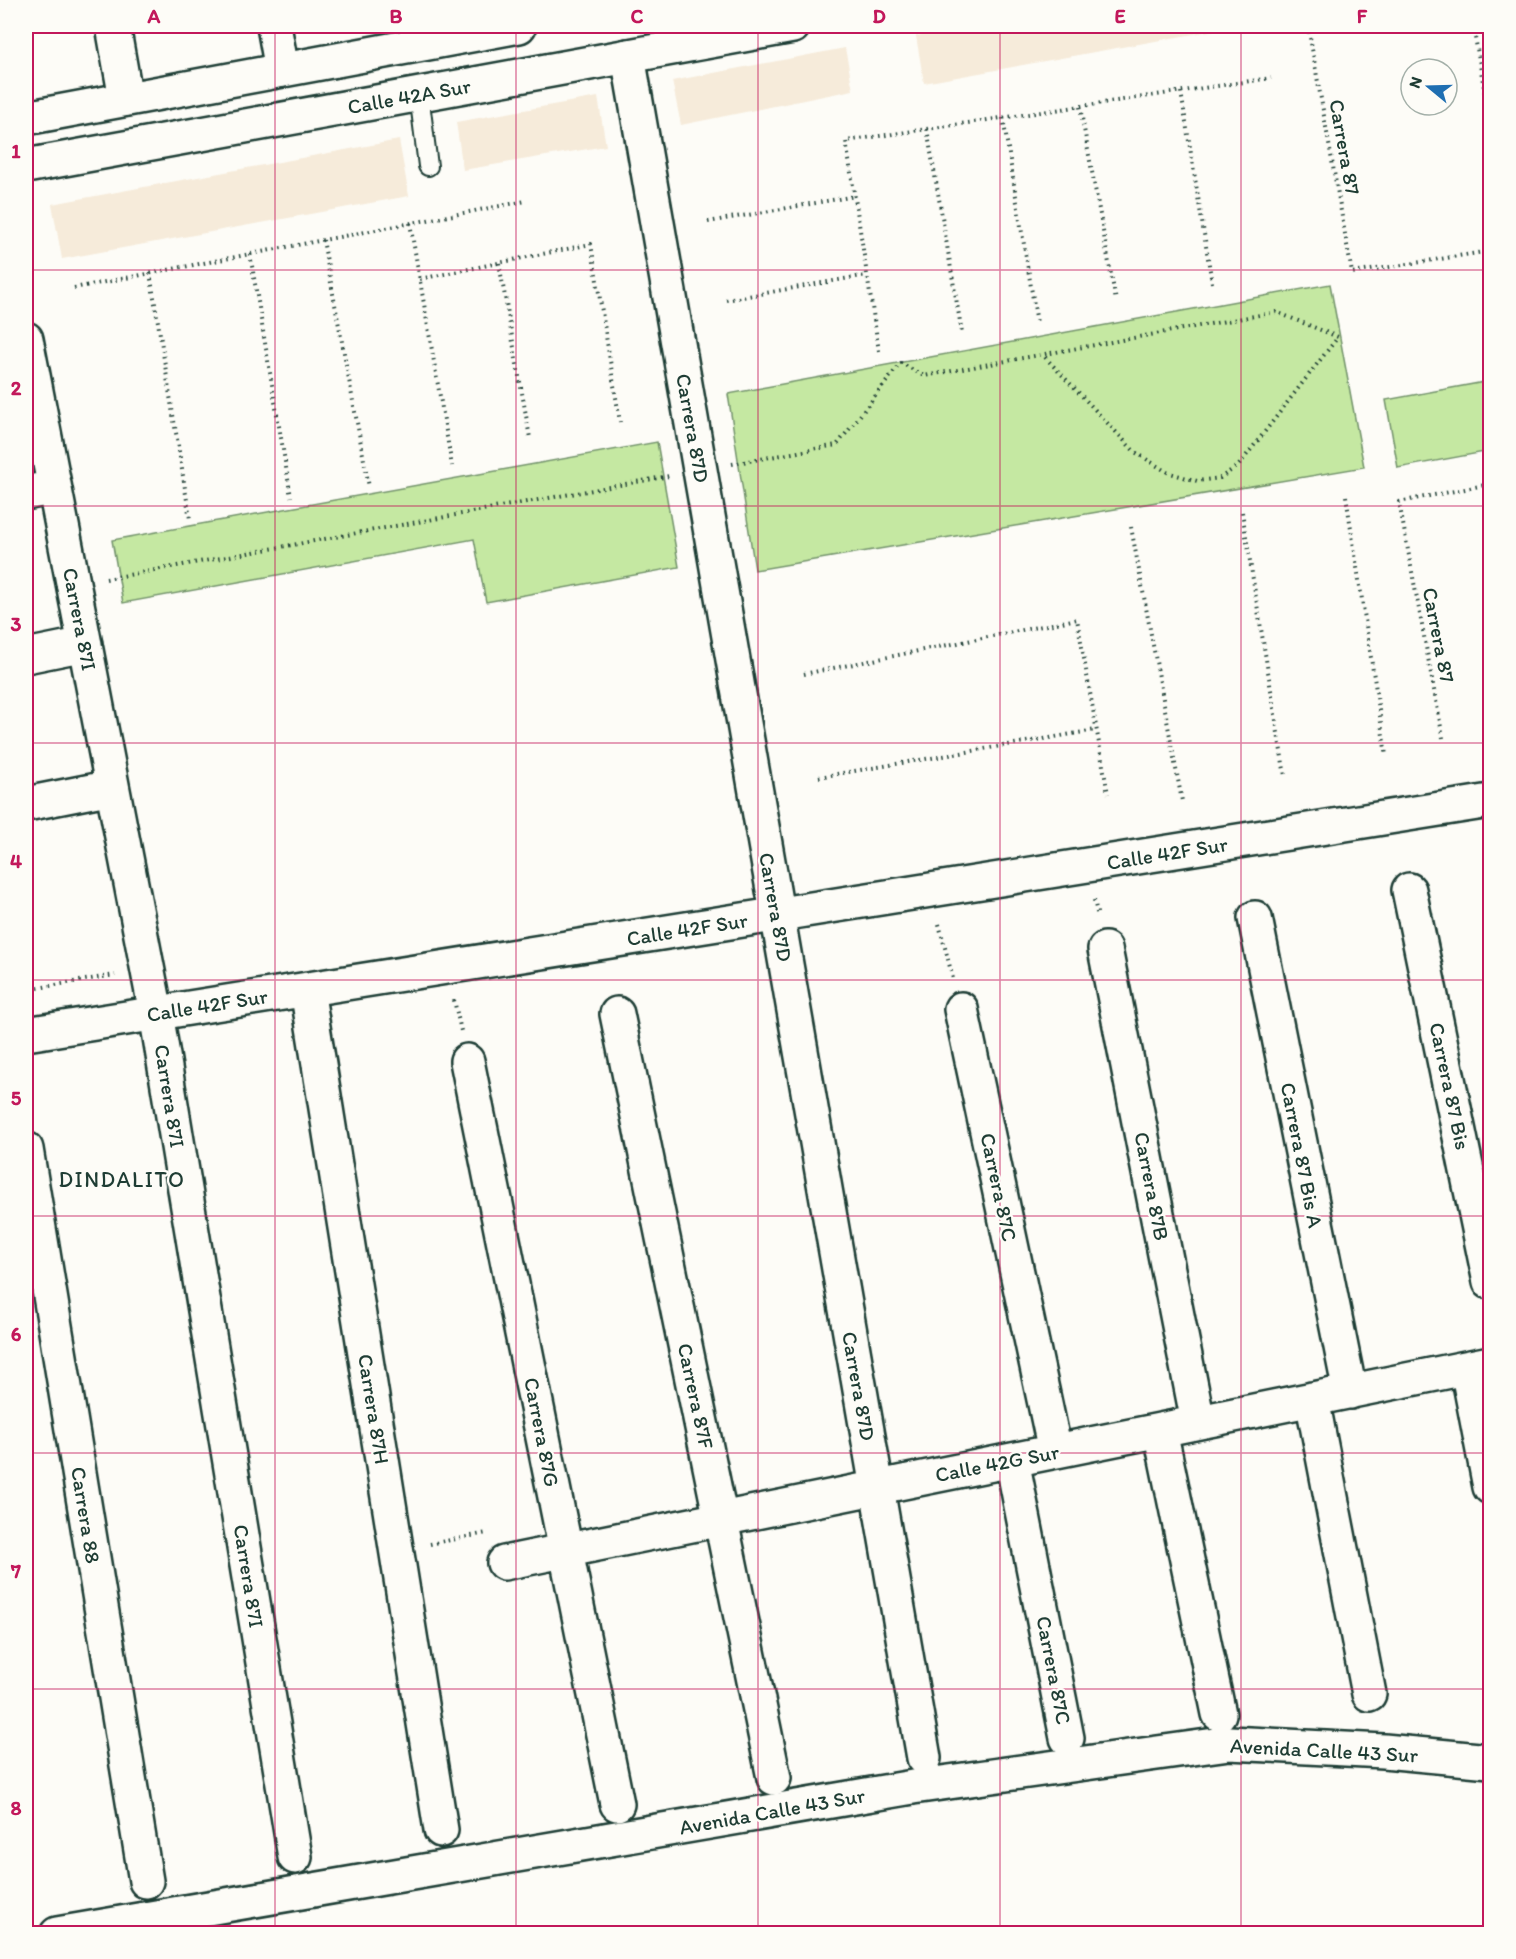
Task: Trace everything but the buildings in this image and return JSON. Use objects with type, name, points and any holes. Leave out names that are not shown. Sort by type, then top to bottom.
[{"type":"street","points":[[113,26],[126,99]]},
{"type":"street","points":[[274,26],[282,70]]},
{"type":"street","points":[[26,118],[282,70],[437,33],[519,26]]},
{"type":"street","name":"Calle 42A Sur","points":[[26,166],[793,26]]},
{"type":"street","name":"Carrera 87D","points":[[628,56],[924,1758]]},
{"type":"street","name":"Carrera 87I","points":[[26,342],[40,490],[73,585],[148,970],[295,1857]]},
{"type":"street","points":[[26,656],[85,644]]},
{"type":"street","points":[[26,804],[112,787]]},
{"type":"street","name":"Calle 42F Sur","points":[[26,1034],[1491,801]]},
{"type":"street","name":"Carrera 87 Bis","points":[[1409,890],[1491,1282]]},
{"type":"street","name":"Carrera 87 Bis A","points":[[1255,918],[1350,1392]]},
{"type":"street","name":"Carrera 87B","points":[[1105,950],[1198,1422]]},
{"type":"street","name":"Carrera 87H","points":[[307,989],[441,1830]]},
{"type":"street","name":"Carrera 87C","points":[[961,1009],[1055,1451]]},
{"type":"street","name":"Carrera 87F","points":[[617,1014],[774,1778]]},
{"type":"street","name":"Carrera 87G","points":[[467,1061],[617,1804]]},
{"type":"street","name":"Carrera 88","points":[[26,1149],[146,1881]]},
{"type":"street","points":[[1479,1366],[1491,1487]]},
{"type":"street","name":"Calle 42G Sur","points":[[504,1563],[1479,1366]]},
{"type":"street","points":[[1312,1399],[1369,1694]]},
{"type":"street","points":[[1160,1430],[1219,1714]]},
{"type":"street","name":"Carrera 87C","points":[[1012,1460],[1067,1738]]},
{"type":"street","name":"Avenida Calle 43 Sur","points":[[57,1934],[913,1787],[1229,1743],[1384,1751],[1491,1761]]},
{"type":"lane","points":[[419,94],[428,166]]},
{"type":"path","name":"Carrera 87","points":[[1308,26],[1352,273],[1491,251]]},
{"type":"path","points":[[1473,26],[1491,121]]},
{"type":"path","points":[[879,351],[846,141],[1271,78]]},
{"type":"path","points":[[1181,92],[1212,283]]},
{"type":"path","points":[[1080,107],[1116,300]]},
{"type":"path","points":[[1003,118],[1037,322]]},
{"type":"path","points":[[927,129],[962,333]]},
{"type":"path","points":[[708,222],[855,196]]},
{"type":"path","points":[[74,288],[526,201]]},
{"type":"path","points":[[410,223],[452,466]]},
{"type":"path","points":[[323,240],[369,487]]},
{"type":"path","points":[[420,279],[591,244],[620,422]]},
{"type":"path","points":[[250,254],[291,497]]},
{"type":"path","points":[[499,263],[530,438]]},
{"type":"path","points":[[150,273],[190,519]]},
{"type":"path","points":[[726,300],[867,275]]},
{"type":"path","points":[[73,585],[837,445],[900,363],[924,376],[1042,354],[1276,312],[1338,337],[1239,465],[1220,478],[1197,481],[1167,472],[1135,452],[1042,354]]},
{"type":"path","name":"Carrera 87","points":[[1443,738],[1400,502],[1491,483]]},
{"type":"path","points":[[1346,496],[1386,755]]},
{"type":"path","points":[[1242,512],[1285,776]]},
{"type":"path","points":[[1131,527],[1182,801]]},
{"type":"path","points":[[804,674],[1077,619],[1108,794]]},
{"type":"path","points":[[819,777],[1096,730]]},
{"type":"path","points":[[1487,841],[1491,854]]},
{"type":"path","points":[[939,924],[961,1009]]},
{"type":"path","points":[[26,990],[148,970]]},
{"type":"path","points":[[397,1551],[498,1530],[504,1563]]},
{"type":"shaded area","points":[[973,26],[1238,26],[924,83],[916,36]]},
{"type":"shaded area","points":[[845,48],[853,90],[681,125],[672,81]]},
{"type":"shaded area","points":[[598,97],[606,146],[463,170],[456,122]]},
{"type":"shaded area","points":[[399,140],[409,196],[62,259],[52,204]]},
{"type":"green space","points":[[1330,284],[1364,467],[755,570],[728,394]]},
{"type":"green space","points":[[1490,381],[1490,451],[1398,468],[1386,400]]},
{"type":"green space","points":[[657,442],[679,567],[486,602],[474,539],[123,603],[112,540]]},
{"type":"district","name":"DINDALITO","points":[[122,1179]]}]
